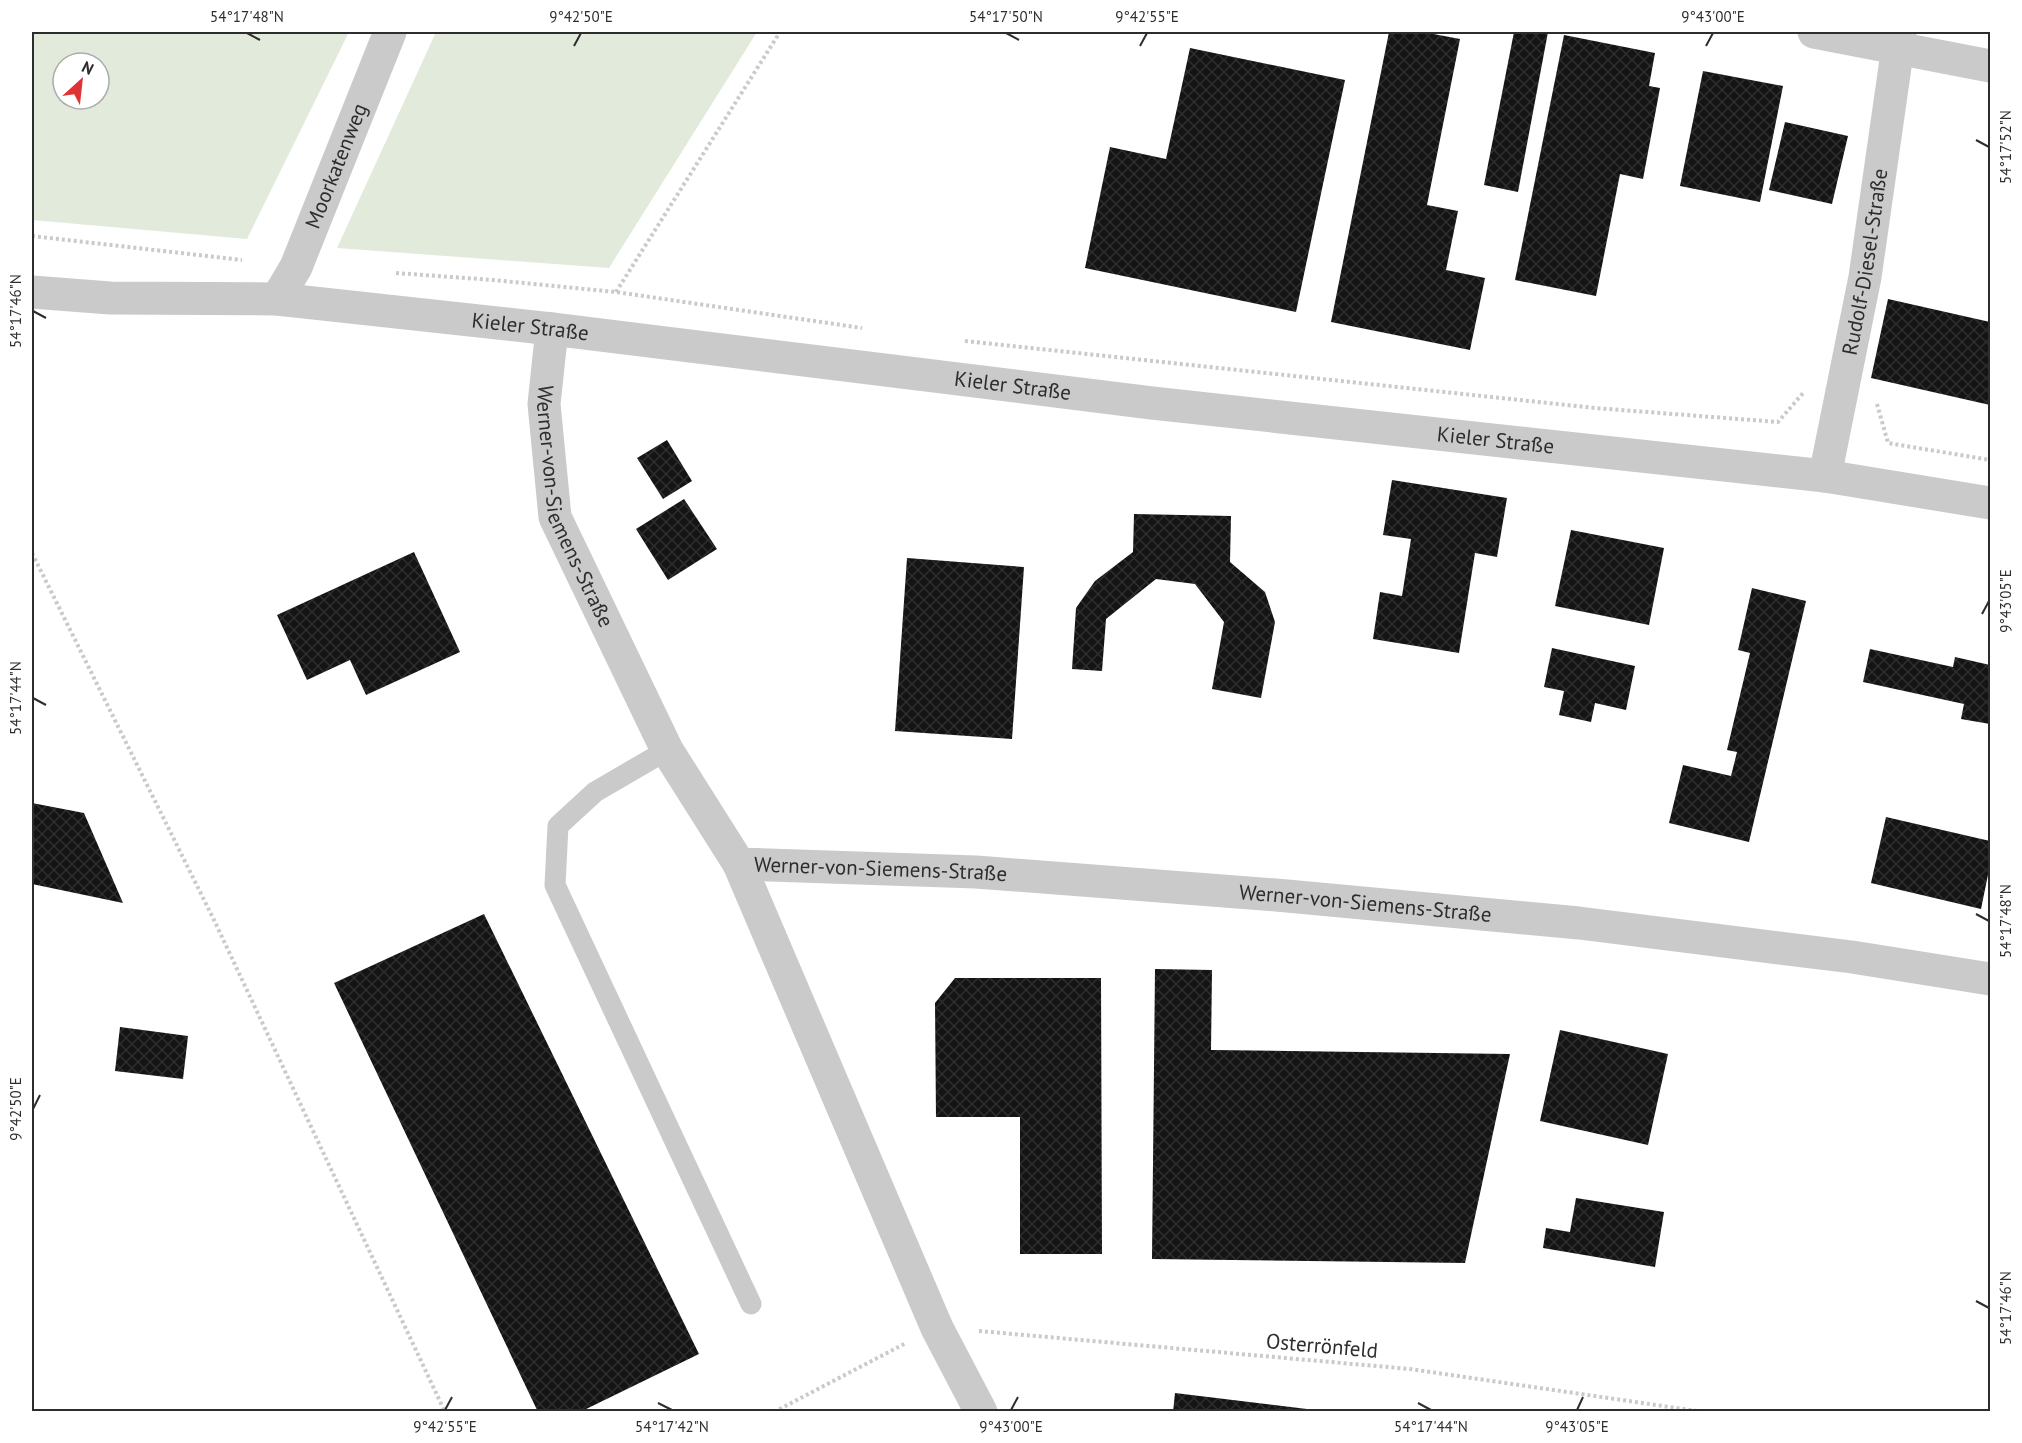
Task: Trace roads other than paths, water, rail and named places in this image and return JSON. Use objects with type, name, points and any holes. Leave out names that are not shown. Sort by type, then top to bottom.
[{"type":"street","name":"Moorkatenweg","points":[[277,299],[296,267],[390,32]]},
{"type":"street","points":[[1814,32],[1898,39],[1990,66]]},
{"type":"street","name":"Rudolf-Diesel-Straße","points":[[1825,476],[1865,277],[1898,39]]},
{"type":"street","name":"Kieler Straße","points":[[32,292],[110,298],[277,299],[552,329],[1152,403],[1825,476],[1990,503]]},
{"type":"street","name":"Werner-von-Siemens-Straße","points":[[552,329],[544,404],[555,517],[667,750],[739,864],[937,1328],[981,1412]]},
{"type":"street","name":"Werner-von-Siemens-Straße","points":[[739,864],[976,872],[1276,895],[1579,923],[1852,957],[1990,979]]},
{"type":"lane","points":[[667,750],[595,792],[558,826],[555,885],[751,1304]]}]
